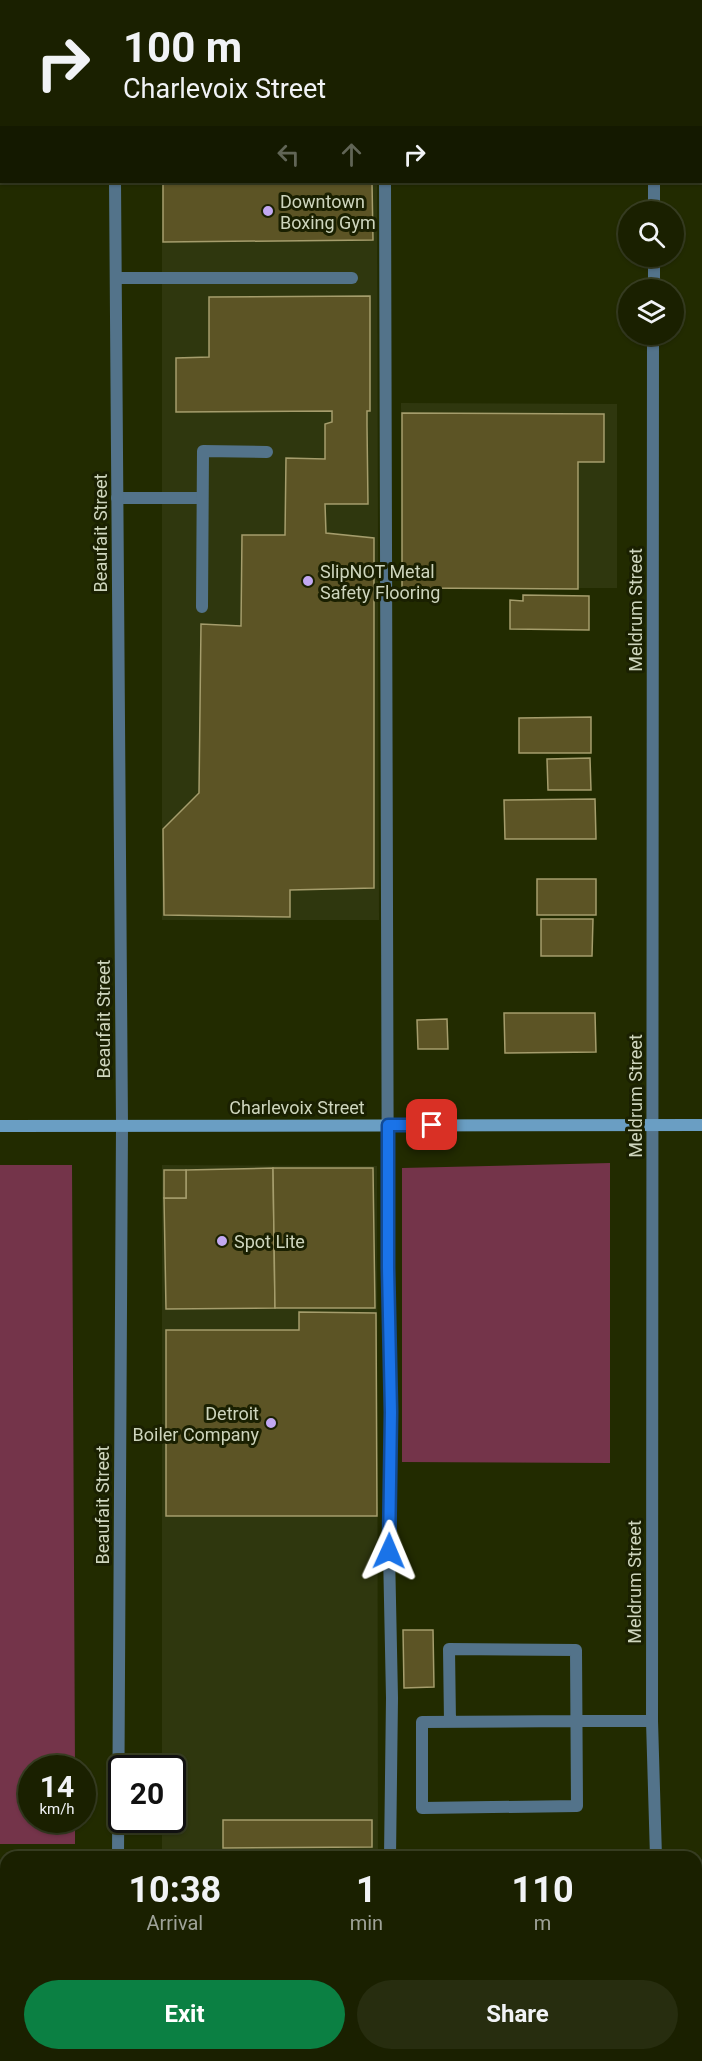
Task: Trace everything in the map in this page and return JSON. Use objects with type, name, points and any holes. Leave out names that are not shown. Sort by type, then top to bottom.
[{"type":"street","name":"Beaufait Street","points":[[115,183],[122,1125],[118,1851]]},
{"type":"street","points":[[385,183],[388,1268],[391,1412],[389,1551],[392,1698],[390,1851]]},
{"type":"street","points":[[654,183],[654,201]]},
{"type":"street","points":[[116,278],[352,278]]},
{"type":"street","name":"Meldrum Street","points":[[654,345],[652,1721],[656,1851]]},
{"type":"street","points":[[202,607],[202,451],[267,452]]},
{"type":"street","points":[[117,498],[202,498]]},
{"type":"street","name":"Charlevoix Street","points":[[0,1126],[702,1125]]},
{"type":"street","points":[[450,1722],[449,1649],[576,1650],[577,1721],[577,1806],[422,1808],[422,1722],[450,1722],[577,1721],[652,1721]]},
{"type":"shaded area","name":"SlipNOT Metal Safety Flooring","points":[[162,183],[377,183],[379,920],[162,920]]},
{"type":"shaded area","points":[[401,403],[617,404],[617,588],[402,588]]},
{"type":"shaded area","points":[[610,1163],[610,1463],[402,1462],[402,1168]]},
{"type":"shaded area","points":[[0,1165],[72,1165],[75,1755],[18,1755],[18,1833],[75,1833],[75,1844],[0,1844]]},
{"type":"shaded area","name":"Detroit Boiler Company","points":[[162,1165],[377,1166],[378,1850],[162,1849],[162,1833],[186,1833],[186,1755],[162,1755]]},
{"type":"building","name":"Downtown Boxing Gym","points":[[163,183],[372,183],[373,240],[163,242]]},
{"type":"building","name":"SlipNOT Metal Safety Flooring","points":[[370,296],[370,411],[367,411],[368,504],[325,504],[326,533],[374,538],[374,888],[290,890],[290,917],[164,915],[163,829],[199,793],[201,624],[241,626],[242,535],[285,535],[286,458],[325,459],[325,424],[332,422],[332,411],[176,412],[176,358],[209,357],[209,297]]},
{"type":"building","points":[[402,413],[604,414],[604,462],[578,462],[578,589],[402,588]]},
{"type":"building","points":[[523,595],[589,596],[589,630],[510,629],[510,600],[523,601]]},
{"type":"building","points":[[591,717],[591,753],[519,753],[519,718]]},
{"type":"building","points":[[590,758],[591,790],[548,790],[547,759]]},
{"type":"building","points":[[595,799],[596,839],[505,839],[504,800]]},
{"type":"building","points":[[537,879],[596,879],[596,915],[537,915]]},
{"type":"building","points":[[541,919],[593,919],[592,956],[541,956]]},
{"type":"building","points":[[504,1013],[595,1013],[596,1052],[505,1053]]},
{"type":"building","points":[[447,1019],[448,1049],[418,1049],[417,1020]]},
{"type":"building","points":[[273,1168],[275,1308],[166,1309],[164,1198],[186,1198],[186,1170]]},
{"type":"building","points":[[273,1168],[373,1168],[375,1308],[275,1308]]},
{"type":"building","points":[[164,1170],[186,1170],[186,1198],[164,1198]]},
{"type":"building","name":"Detroit Boiler Company","points":[[299,1312],[376,1313],[377,1516],[166,1516],[166,1330],[299,1330]]},
{"type":"building","points":[[403,1630],[433,1630],[434,1687],[404,1688]]},
{"type":"building","points":[[223,1820],[372,1820],[372,1847],[223,1848]]},
{"type":"place","name":"Downtown Boxing Gym","points":[[268,211]]},
{"type":"place","name":"SlipNOT Metal Safety Flooring","points":[[308,581]]},
{"type":"place","name":"Spot Lite","points":[[222,1241]]},
{"type":"place","name":"Detroit Boiler Company","points":[[271,1423]]},
{"type":"route","points":[[389,1551],[391,1412],[388,1125],[432,1125]]}]
